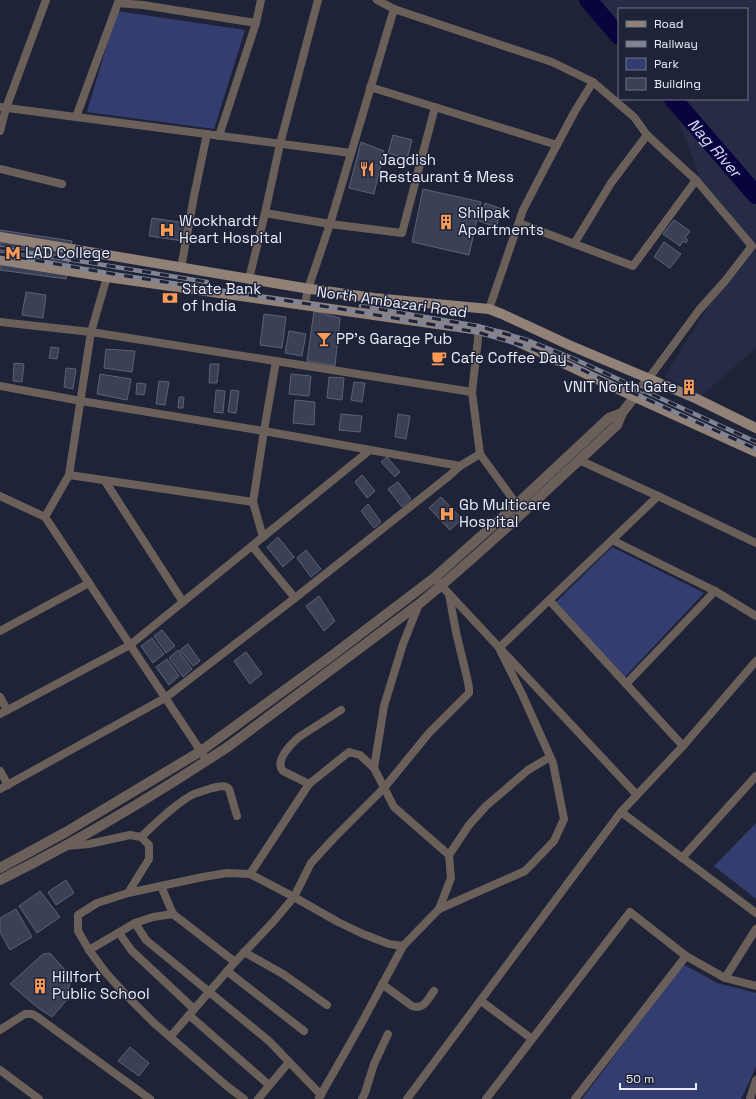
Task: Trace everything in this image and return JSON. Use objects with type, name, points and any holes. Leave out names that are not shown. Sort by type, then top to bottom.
[{"type":"main road","name":"North Ambazari Road","points":[[0,237],[308,289],[374,298],[489,309],[569,345],[649,378],[687,390],[756,428]]},
{"type":"main road","name":"North Ambazari Road","points":[[0,260],[107,277],[479,330],[506,336],[756,452]]},
{"type":"street","points":[[0,131],[3,107],[46,0]]},
{"type":"street","points":[[219,136],[256,23],[261,0]]},
{"type":"street","points":[[249,279],[280,144],[318,0]]},
{"type":"street","points":[[0,880],[64,846],[136,804],[229,746],[441,586],[523,513],[617,425],[622,412],[635,397],[699,310],[725,281],[752,246],[696,180],[647,135],[634,117],[593,82],[552,62],[394,9],[377,0]]},
{"type":"street","points":[[76,117],[119,1],[256,23]]},
{"type":"street","points":[[305,304],[308,289],[330,224],[394,9]]},
{"type":"street","points":[[489,309],[523,210],[575,111],[593,82]]},
{"type":"street","points":[[370,87],[557,145]]},
{"type":"street","points":[[3,107],[351,153]]},
{"type":"street","points":[[265,213],[330,224],[402,233],[435,107]]},
{"type":"street","points":[[181,268],[207,134]]},
{"type":"street","points":[[574,244],[611,183],[647,135]]},
{"type":"street","points":[[0,169],[62,184]]},
{"type":"street","points":[[519,223],[633,266],[696,180]]},
{"type":"street","points":[[45,517],[69,475],[91,332],[107,277]]},
{"type":"street","points":[[0,322],[91,332],[472,392]]},
{"type":"street","points":[[479,330],[472,392],[480,454],[523,513]]},
{"type":"street","points":[[263,537],[253,502],[276,361]]},
{"type":"street","points":[[0,386],[460,466]]},
{"type":"street","points":[[0,868],[66,832],[201,751],[330,657],[434,578],[516,505],[609,418],[622,412]]},
{"type":"street","points":[[0,697],[4,712],[130,645],[370,450]]},
{"type":"street","points":[[0,789],[165,698],[295,598],[460,466],[480,454]]},
{"type":"street","points":[[579,460],[756,543]]},
{"type":"street","points":[[69,475],[253,502]]},
{"type":"street","points":[[105,481],[183,602]]},
{"type":"street","points":[[0,496],[45,517],[207,760]]},
{"type":"street","points":[[499,648],[658,496]]},
{"type":"street","points":[[612,540],[715,591],[756,616]]},
{"type":"street","points":[[252,546],[295,598]]},
{"type":"street","points":[[434,578],[637,795]]},
{"type":"street","points":[[0,632],[89,583]]},
{"type":"street","points":[[626,684],[715,591]]},
{"type":"street","points":[[170,1037],[235,962],[273,922],[294,896],[311,863],[384,788],[429,733],[469,693],[470,688],[456,632],[449,594]]},
{"type":"street","points":[[549,600],[683,746]]},
{"type":"street","points":[[374,768],[384,706],[403,644],[419,604]]},
{"type":"street","points":[[135,923],[146,940],[269,1041],[319,1097],[356,1033],[403,946],[440,909],[525,871],[554,841],[564,819],[550,757],[522,694],[499,648]]},
{"type":"street","points":[[407,1099],[621,812],[683,746],[756,661]]},
{"type":"street","points":[[309,784],[283,771],[279,764],[281,759],[299,737],[341,710]]},
{"type":"street","points":[[250,874],[309,784],[349,752],[360,755],[374,768],[394,807],[449,855]]},
{"type":"street","points":[[440,909],[451,878],[449,855],[469,825],[486,806],[528,770],[550,757]]},
{"type":"street","points":[[0,771],[8,785]]},
{"type":"street","points":[[682,858],[756,776]]},
{"type":"street","points":[[141,837],[183,801],[194,794],[216,787],[224,786],[229,789],[237,816]]},
{"type":"street","points":[[621,812],[756,913]]},
{"type":"street","points":[[64,846],[89,844],[130,835],[141,837],[149,845],[149,859],[128,893]]},
{"type":"street","points":[[244,1099],[154,1023],[106,973],[89,950],[78,931],[78,915],[97,903],[128,893],[227,873],[250,874],[294,896],[338,922],[363,934],[389,944],[403,946]]},
{"type":"street","points":[[161,886],[173,914],[235,962]]},
{"type":"street","points":[[486,1099],[630,912],[686,956],[725,978],[756,986]]},
{"type":"street","points":[[89,950],[135,923],[153,917],[173,914]]},
{"type":"street","points":[[725,978],[756,929]]},
{"type":"street","points":[[119,933],[141,961],[269,1085]]},
{"type":"street","points":[[244,952],[283,974],[327,1005]]},
{"type":"street","points":[[575,1099],[686,956]]},
{"type":"street","points":[[227,971],[304,1031]]},
{"type":"street","points":[[382,984],[417,1008],[424,1005],[434,991]]},
{"type":"street","points":[[481,1001],[532,1039]]},
{"type":"street","points":[[0,1030],[25,1014],[32,1014],[150,1099]]},
{"type":"street","points":[[362,1099],[374,1064],[388,1034]]},
{"type":"street","points":[[258,1099],[289,1062]]},
{"type":"street","points":[[0,1070],[39,1099]]},
{"type":"street","points":[[750,1099],[756,1080]]},
{"type":"shaded area","points":[[595,0],[756,0],[756,348],[701,396],[664,377],[746,247],[700,179],[671,100],[748,100],[748,8],[618,8],[618,27]]},
{"type":"green space","points":[[117,11],[245,30],[214,129],[87,112]]},
{"type":"green space","points":[[612,547],[704,593],[624,678],[556,602]]},
{"type":"green space","points":[[756,823],[756,899],[714,866]]},
{"type":"green space","points":[[683,964],[717,983],[756,993],[756,1067],[741,1099],[582,1099]]},
{"type":"building","points":[[393,135],[412,140],[407,159],[388,153]]},
{"type":"building","name":"Jagdish Restaurant & Mess","points":[[361,142],[384,151],[374,194],[349,188]]},
{"type":"building","name":"Shilpak Apartments","points":[[423,189],[481,202],[469,255],[412,242]]},
{"type":"building","points":[[485,203],[502,209],[496,227],[479,221]]},
{"type":"building","name":"Wockhardt Heart Hospital","points":[[152,218],[186,223],[183,241],[149,236]]},
{"type":"building","points":[[674,220],[690,231],[685,238],[688,240],[686,243],[683,241],[680,246],[663,234]]},
{"type":"building","points":[[0,230],[72,241],[66,279],[0,270]]},
{"type":"building","points":[[664,242],[681,254],[670,268],[654,257]]},
{"type":"building","points":[[26,292],[46,295],[43,318],[22,315]]},
{"type":"building","name":"PP's Garage Pub","points":[[314,311],[340,318],[335,366],[307,361]]},
{"type":"building","points":[[264,314],[286,317],[282,348],[260,345]]},
{"type":"building","points":[[289,331],[306,334],[302,356],[285,353]]},
{"type":"building","points":[[51,347],[59,348],[57,359],[49,358]]},
{"type":"building","points":[[106,349],[135,351],[132,372],[104,368]]},
{"type":"building","points":[[14,363],[24,364],[22,382],[13,381]]},
{"type":"building","points":[[210,364],[219,364],[217,383],[209,383]]},
{"type":"building","points":[[66,368],[76,369],[73,389],[64,387]]},
{"type":"building","points":[[100,374],[131,379],[127,400],[97,394]]},
{"type":"building","points":[[291,374],[311,376],[309,396],[289,394]]},
{"type":"building","points":[[329,377],[344,378],[342,400],[327,398]]},
{"type":"building","points":[[159,381],[169,382],[165,405],[156,404]]},
{"type":"building","points":[[354,382],[365,383],[362,402],[351,400]]},
{"type":"building","points":[[137,383],[146,384],[144,395],[136,394]]},
{"type":"building","points":[[216,390],[225,391],[223,413],[214,412]]},
{"type":"building","points":[[231,390],[239,391],[236,413],[228,412]]},
{"type":"building","points":[[179,397],[184,397],[183,408],[178,408]]},
{"type":"building","points":[[295,400],[315,402],[314,425],[293,423]]},
{"type":"building","points":[[341,414],[362,416],[360,432],[339,430]]},
{"type":"building","points":[[398,414],[410,416],[406,439],[395,437]]},
{"type":"building","points":[[387,457],[400,472],[395,477],[381,462]]},
{"type":"building","points":[[362,475],[375,491],[367,498],[355,482]]},
{"type":"building","points":[[398,482],[411,499],[402,507],[388,489]]},
{"type":"building","points":[[441,497],[462,519],[450,530],[429,508]]},
{"type":"building","points":[[368,504],[381,522],[374,528],[361,511]]},
{"type":"building","points":[[278,537],[294,557],[283,567],[267,547]]},
{"type":"building","points":[[306,550],[321,569],[311,577],[297,558]]},
{"type":"building","points":[[319,596],[335,621],[324,631],[306,606]]},
{"type":"building","points":[[162,630],[175,646],[166,653],[154,636]]},
{"type":"building","points":[[152,638],[164,654],[153,663],[141,646]]},
{"type":"building","points":[[188,644],[200,661],[193,666],[180,650]]},
{"type":"building","points":[[178,650],[192,669],[183,677],[169,658]]},
{"type":"building","points":[[246,652],[262,674],[250,684],[234,661]]},
{"type":"building","points":[[167,659],[179,676],[169,685],[156,667]]},
{"type":"building","points":[[66,880],[74,893],[56,905],[48,892]]},
{"type":"building","points":[[40,891],[60,917],[37,933],[19,906]]},
{"type":"building","points":[[16,909],[32,937],[10,950],[0,932],[0,918]]},
{"type":"building","name":"Hillfort Public School","points":[[50,953],[71,977],[66,1001],[52,1017],[37,1007],[10,984],[43,954]]},
{"type":"building","points":[[130,1047],[149,1063],[139,1076],[118,1061]]},
{"type":"waterway","name":"Nag River","points":[[588,0],[618,35]]},
{"type":"waterway","name":"Nag River","points":[[674,100],[756,195]]},
{"type":"railway","points":[[0,248],[207,282]]},
{"type":"railway","points":[[0,254],[113,274],[341,309],[477,332],[525,346],[569,364],[756,449]]},
{"type":"railway","points":[[361,306],[478,326],[527,340],[572,358],[756,442]]},
{"type":"place","name":"Jagdish Restaurant & Mess","points":[[367,169]]},
{"type":"place","name":"Shilpak Apartments","points":[[446,222]]},
{"type":"place","name":"Wockhardt Heart Hospital","points":[[167,230]]},
{"type":"place","name":"LAD College","points":[[13,253]]},
{"type":"place","name":"State Bank of India","points":[[170,298]]},
{"type":"place","name":"PP's Garage Pub","points":[[324,339]]},
{"type":"place","name":"Cafe Coffee Day","points":[[439,358]]},
{"type":"place","name":"VNIT North Gate","points":[[689,387]]},
{"type":"place","name":"Gb Multicare Hospital","points":[[447,514]]},
{"type":"place","name":"Hillfort Public School","points":[[40,986]]}]
